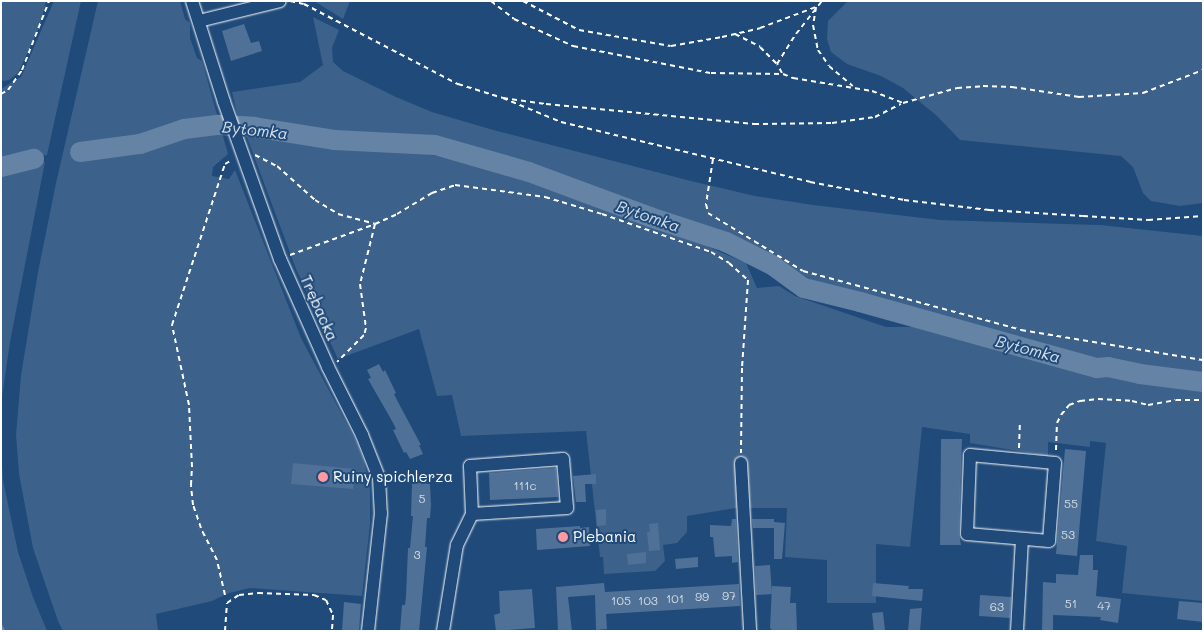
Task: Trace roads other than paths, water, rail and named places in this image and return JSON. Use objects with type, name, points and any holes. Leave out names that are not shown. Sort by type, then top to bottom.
[{"type":"street","name":"Trębacka","points":[[192,1],[241,154],[280,259],[328,367],[362,435],[379,478],[381,513],[368,631]]},
{"type":"street","points":[[199,20],[280,1]]},
{"type":"street","points":[[970,455],[1055,463],[1048,541],[1022,539],[968,534],[970,455]]},
{"type":"street","points":[[444,631],[457,545],[472,514],[470,466],[563,459],[567,508],[472,514]]},
{"type":"street","points":[[741,462],[750,631]]},
{"type":"street","points":[[1017,631],[1022,539]]},
{"type":"waterway","name":"Bytomka","points":[[80,152],[140,144],[184,129],[219,125],[254,127],[334,140],[435,145],[529,172],[650,217],[726,242],[772,265],[804,288],[1097,368],[1108,367],[1140,374],[1203,382]]},
{"type":"waterway","name":"Bytomka","points":[[1,167],[34,159]]},
{"type":"waterway","points":[[1,626],[4,631]]},
{"type":"place","name":"Ruiny spichlerza","points":[[323,477]]},
{"type":"place","name":"Plebania","points":[[563,537]]}]
